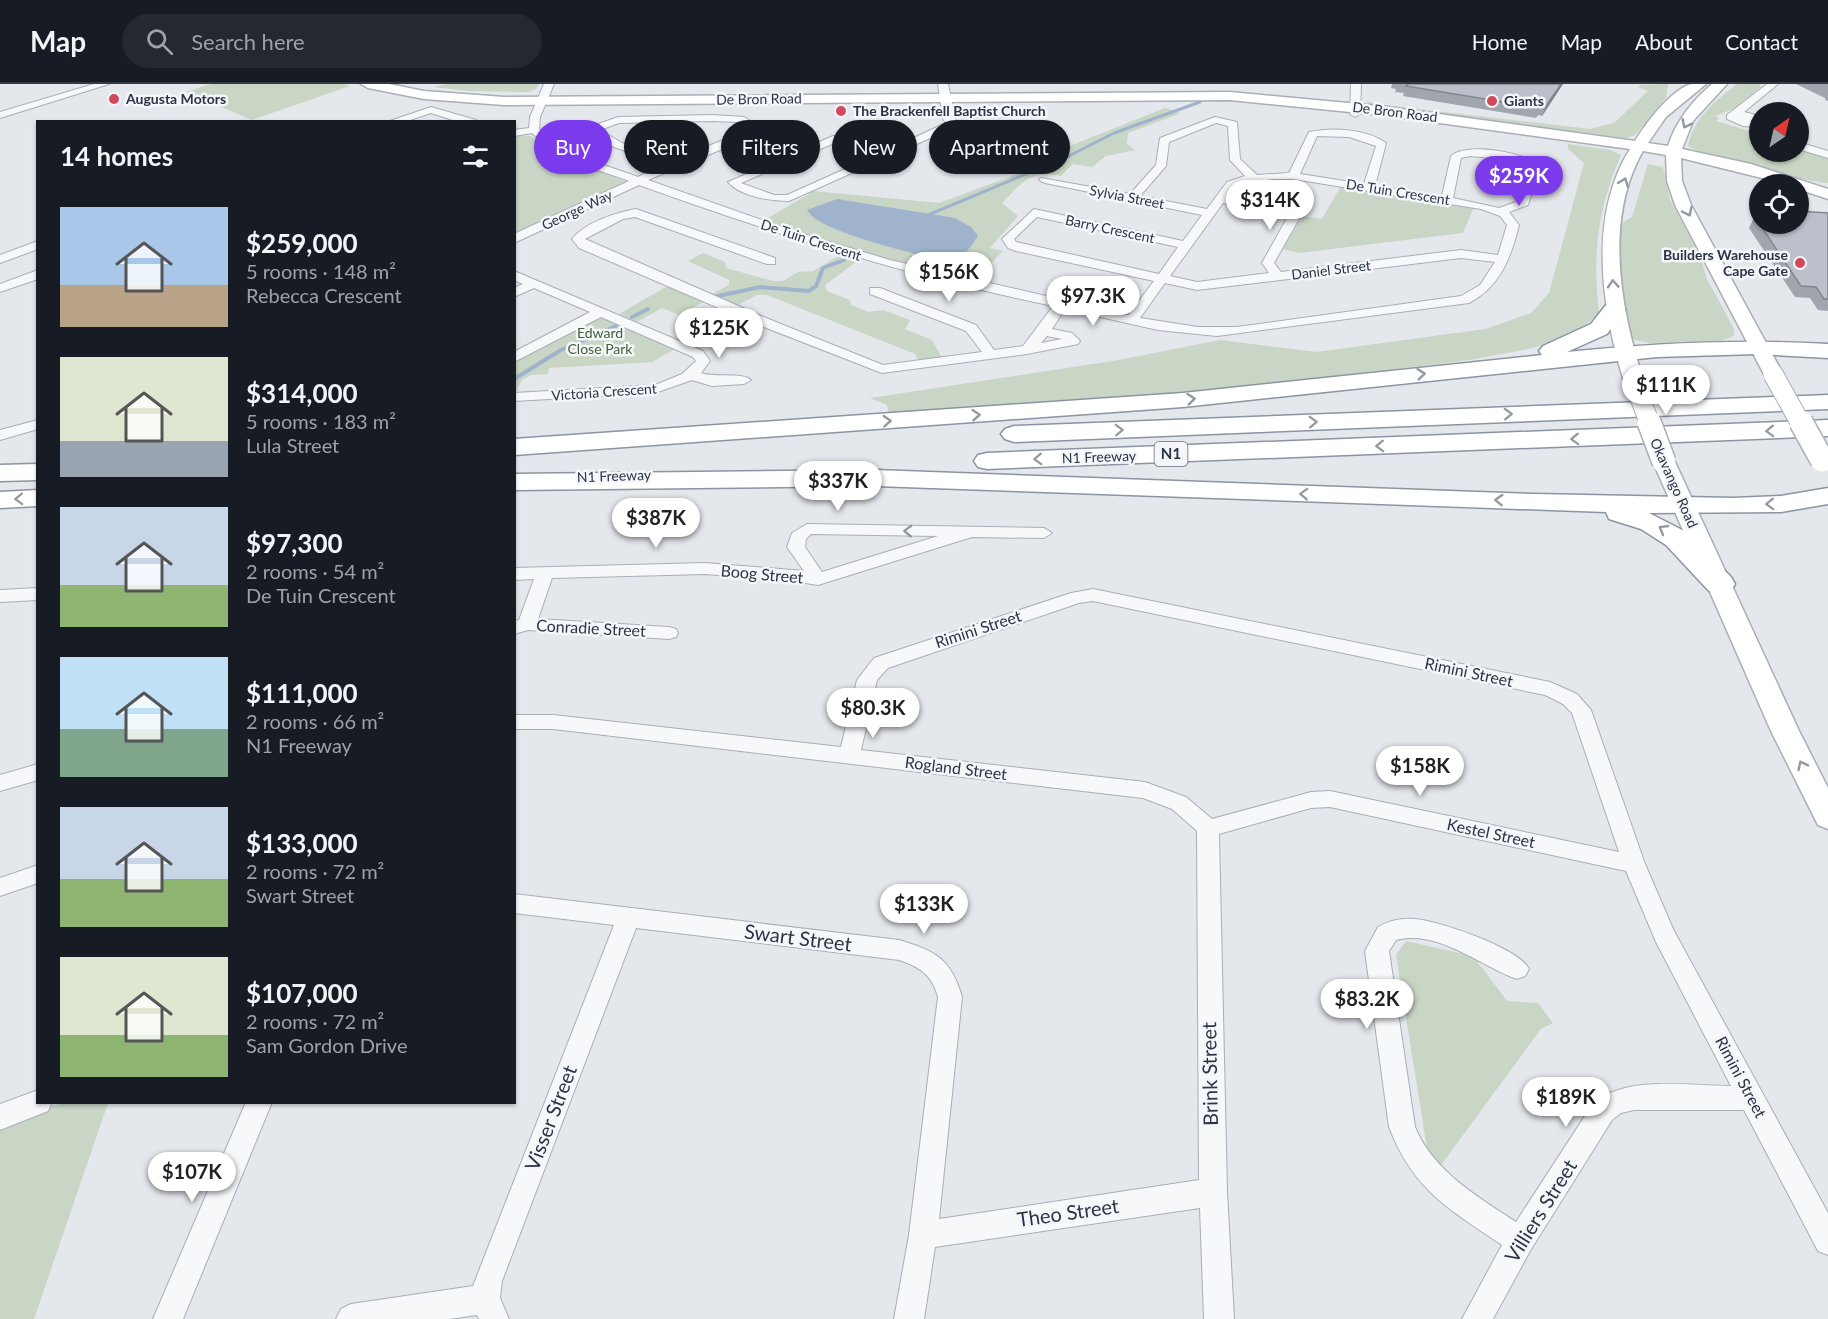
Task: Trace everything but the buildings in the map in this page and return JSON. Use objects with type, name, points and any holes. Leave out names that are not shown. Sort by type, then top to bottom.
[{"type":"highway","points":[[1506,365],[1577,342],[1599,329],[1614,310]]},
{"type":"highway","points":[[1745,323],[1773,342],[1801,350]]},
{"type":"highway","points":[[516,447],[1183,400],[1506,365],[1692,348],[1757,347],[1828,351]]},
{"type":"highway","name":"N1 Freeway","points":[[516,454],[1828,402]]},
{"type":"highway","name":"N1 Freeway","points":[[516,481],[1828,428]]},
{"type":"highway","points":[[0,473],[36,472]]},
{"type":"highway","points":[[516,481],[875,478],[1533,502],[1683,504],[1781,504],[1828,496]]},
{"type":"highway","points":[[0,500],[36,498]]},
{"type":"highway","points":[[1533,502],[1622,513],[1653,524],[1686,544],[1720,584]]},
{"type":"main road","name":"De Bron Road","points":[[369,84],[448,98],[542,101],[944,90],[1148,95],[1355,111],[1639,147],[1749,174]]},
{"type":"main road","points":[[1652,124],[1674,96],[1674,84]]},
{"type":"main road","name":"Okavango Road","points":[[1699,84],[1652,124],[1639,147],[1620,192],[1611,238],[1614,310],[1624,354],[1664,462],[1785,731],[1828,817]]},
{"type":"main road","points":[[1720,84],[1695,107],[1685,122],[1674,154],[1674,178],[1685,209],[1757,347],[1825,466]]},
{"type":"main road","points":[[1809,186],[1828,186]]},
{"type":"main road","points":[[1809,190],[1828,194]]},
{"type":"main road","points":[[1809,194],[1828,202]]},
{"type":"street","points":[[0,115],[104,84]]},
{"type":"street","points":[[516,133],[534,130],[533,122],[549,84]]},
{"type":"street","points":[[1355,111],[1356,84]]},
{"type":"street","points":[[1749,125],[1733,120],[1732,116],[1773,84]]},
{"type":"street","points":[[1760,102],[1784,84]]},
{"type":"street","points":[[917,141],[953,124],[948,119],[944,90]]},
{"type":"street","points":[[398,120],[431,110],[465,120]]},
{"type":"street","points":[[1735,114],[1749,118]]},
{"type":"street","name":"George Way","points":[[712,118],[740,119],[757,128],[752,133],[674,164],[618,145],[596,134],[594,129],[618,120],[712,118]]},
{"type":"street","points":[[1132,198],[1160,168],[1164,140],[1215,120],[1233,124],[1235,160],[1254,178]]},
{"type":"street","points":[[1743,123],[1749,122]]},
{"type":"street","points":[[1293,176],[1313,134],[1326,132],[1367,138],[1379,141],[1382,145],[1369,188]]},
{"type":"street","points":[[837,138],[854,139],[892,152],[785,198],[773,198],[738,186],[734,182],[837,138]]},
{"type":"street","points":[[1809,147],[1828,154]]},
{"type":"street","points":[[1447,199],[1456,156],[1459,153],[1471,152],[1531,162],[1535,167],[1524,203],[1499,212]]},
{"type":"street","name":"De Tuin Crescent","points":[[612,171],[730,213],[893,265],[1061,304],[1132,319],[1199,331],[1224,332],[1445,304],[1472,297],[1486,289],[1493,279],[1513,225],[1499,212],[1447,199],[1293,176],[1254,178],[1232,183],[1132,319]]},
{"type":"street","name":"George Way","points":[[516,238],[652,174]]},
{"type":"street","name":"Sylvia Street","points":[[1045,180],[1210,213]]},
{"type":"street","points":[[1220,199],[1284,212],[1294,218],[1268,263],[1278,277]]},
{"type":"street","name":"Barry Crescent","points":[[1161,279],[1012,245],[1008,241],[1029,212],[1186,245]]},
{"type":"street","points":[[771,261],[644,215],[632,213],[620,216],[583,234],[578,239],[584,245],[689,291],[882,369],[1027,350],[1073,341],[1071,338],[1044,331]]},
{"type":"street","points":[[692,232],[730,213]]},
{"type":"street","points":[[0,259],[36,246]]},
{"type":"street","name":"Daniel Street","points":[[1161,279],[1200,286],[1461,254],[1501,259]]},
{"type":"street","points":[[0,288],[36,275]]},
{"type":"street","points":[[516,276],[700,356],[703,361],[701,366],[689,374]]},
{"type":"street","points":[[516,292],[534,283]]},
{"type":"street","points":[[875,291],[971,328],[991,355]]},
{"type":"street","points":[[1027,350],[1044,331],[1061,304]]},
{"type":"street","points":[[516,357],[600,312]]},
{"type":"street","points":[[689,374],[708,382],[744,380]]},
{"type":"street","name":"Victoria Crescent","points":[[516,398],[655,389],[669,385],[689,374]]},
{"type":"street","points":[[0,435],[36,425]]},
{"type":"street","points":[[818,579],[796,547],[798,537],[807,529],[1044,533]]},
{"type":"street","name":"Boog Street","points":[[516,574],[675,567],[796,575],[818,579],[967,533]]},
{"type":"street","points":[[521,626],[545,573]]},
{"type":"street","points":[[0,596],[36,594]]},
{"type":"street","name":"Rimini Street","points":[[849,756],[867,680],[881,663],[1077,597],[1094,595],[1550,689],[1570,699],[1581,710],[1634,864],[1664,935],[1828,1241]]},
{"type":"street","name":"Conradie Street","points":[[521,626],[669,633]]},
{"type":"street","name":"Rogland Street","points":[[516,722],[553,722],[1145,790],[1179,803],[1208,828]]},
{"type":"street","points":[[0,783],[36,773]]},
{"type":"street","name":"Kestel Street","points":[[1208,828],[1311,800],[1330,799],[1634,864]]},
{"type":"street","name":"Brink Street","points":[[1208,828],[1213,1192],[1219,1319]]},
{"type":"street","points":[[0,887],[36,875]]},
{"type":"street","name":"Swart Street","points":[[516,903],[899,950],[921,957],[936,966],[946,979],[950,997],[923,1234],[909,1319]]},
{"type":"street","name":"Visser Street","points":[[490,1309],[488,1281],[629,917]]},
{"type":"street","points":[[1517,969],[1476,946],[1415,929],[1399,929],[1388,933],[1377,951],[1402,1127],[1411,1149],[1425,1168],[1453,1193],[1520,1241]]},
{"type":"street","name":"Villiers Street","points":[[1477,1319],[1520,1241],[1603,1111],[1615,1102],[1634,1098],[1752,1098]]},
{"type":"street","points":[[0,1117],[36,1103]]},
{"type":"street","points":[[168,1319],[258,1104]]},
{"type":"street","name":"Theo Street","points":[[923,1234],[1213,1192]]},
{"type":"street","points":[[351,1319],[490,1309]]},
{"type":"green space","points":[[211,84],[344,84],[350,86],[252,120],[186,92]]},
{"type":"green space","points":[[446,84],[539,84],[536,89],[529,92],[468,91],[434,87]]},
{"type":"green space","points":[[1668,84],[1666,98],[1635,135],[1626,138],[1380,108],[1366,101],[1374,104],[1590,129],[1614,123],[1648,91],[1638,87],[1640,85]]},
{"type":"green space","points":[[1737,84],[1760,84],[1761,87],[1733,109],[1715,116],[1719,119],[1716,121],[1749,131],[1749,162],[1809,162],[1809,152],[1828,159],[1828,183],[1809,180],[1809,174],[1782,174],[1755,168],[1688,146],[1695,127],[1714,104]]},
{"type":"green space","points":[[1165,108],[1181,113],[1128,133],[1127,144],[1135,150],[1106,156],[1092,167],[1073,164],[1070,167],[1070,146]]},
{"type":"green space","points":[[516,135],[534,138],[534,174],[607,174],[627,182],[516,237]]},
{"type":"green space","points":[[1568,144],[1610,150],[1621,155],[1607,193],[1599,232],[1596,271],[1599,312],[1583,328],[1555,341],[1529,349],[1469,360],[1212,391],[889,414],[887,405],[870,398],[1119,360],[1220,340],[1317,352],[1485,329],[1531,313],[1549,293],[1584,163],[1568,149]]},
{"type":"green space","points":[[1648,164],[1663,167],[1670,200],[1700,256],[1707,279],[1734,329],[1734,335],[1726,339],[1681,345],[1649,343],[1628,336],[1619,265],[1620,224],[1632,217]]},
{"type":"green space","points":[[1017,174],[1063,174],[1061,176],[1041,175],[1027,179],[1002,203],[1018,216],[990,248],[1003,251],[973,282],[909,266],[763,221],[814,191],[939,203]]},
{"type":"green space","points":[[1341,186],[1474,207],[1463,233],[1299,253],[1282,249],[1303,216],[1322,219]]},
{"type":"green space","points":[[703,253],[725,262],[726,268],[773,281],[783,281],[798,272],[813,271],[842,254],[860,259],[825,285],[827,291],[850,300],[851,305],[869,312],[883,310],[910,320],[905,329],[932,340],[942,358],[919,361],[915,354],[767,295],[757,295],[738,305],[708,296],[729,285],[729,280],[688,261]]},
{"type":"green space","points":[[669,285],[705,301],[679,315],[662,308],[637,322],[619,314]]},
{"type":"green space","name":"Edward Close Park","points":[[598,318],[606,319],[675,349],[652,362],[549,368],[548,374],[531,375],[522,380],[516,392],[516,360]]},
{"type":"green space","points":[[1406,941],[1473,956],[1507,1001],[1538,1003],[1553,1023],[1541,1029],[1441,1165],[1428,1155],[1396,955]]},
{"type":"green space","points":[[59,1104],[108,1104],[34,1319],[0,1319],[0,1126]]},
{"type":"water","points":[[837,199],[955,218],[971,227],[978,236],[970,247],[957,258],[938,260],[846,233],[828,226],[807,210]]},
{"type":"waterway","points":[[928,215],[1069,156],[1114,133],[1200,102]]},
{"type":"waterway","points":[[714,297],[760,287],[809,291],[816,286],[823,268],[844,260]]},
{"type":"waterway","points":[[632,317],[648,309]]},
{"type":"waterway","points":[[516,378],[561,350],[616,326]]},
{"type":"place","name":"Augusta Motors","points":[[114,99]]},
{"type":"place","name":"Giants","points":[[1492,101]]},
{"type":"place","name":"The Brackenfell Baptist Church","points":[[841,111]]},
{"type":"place","name":"Builders Warehouse Cape Gate","points":[[1800,263]]}]
